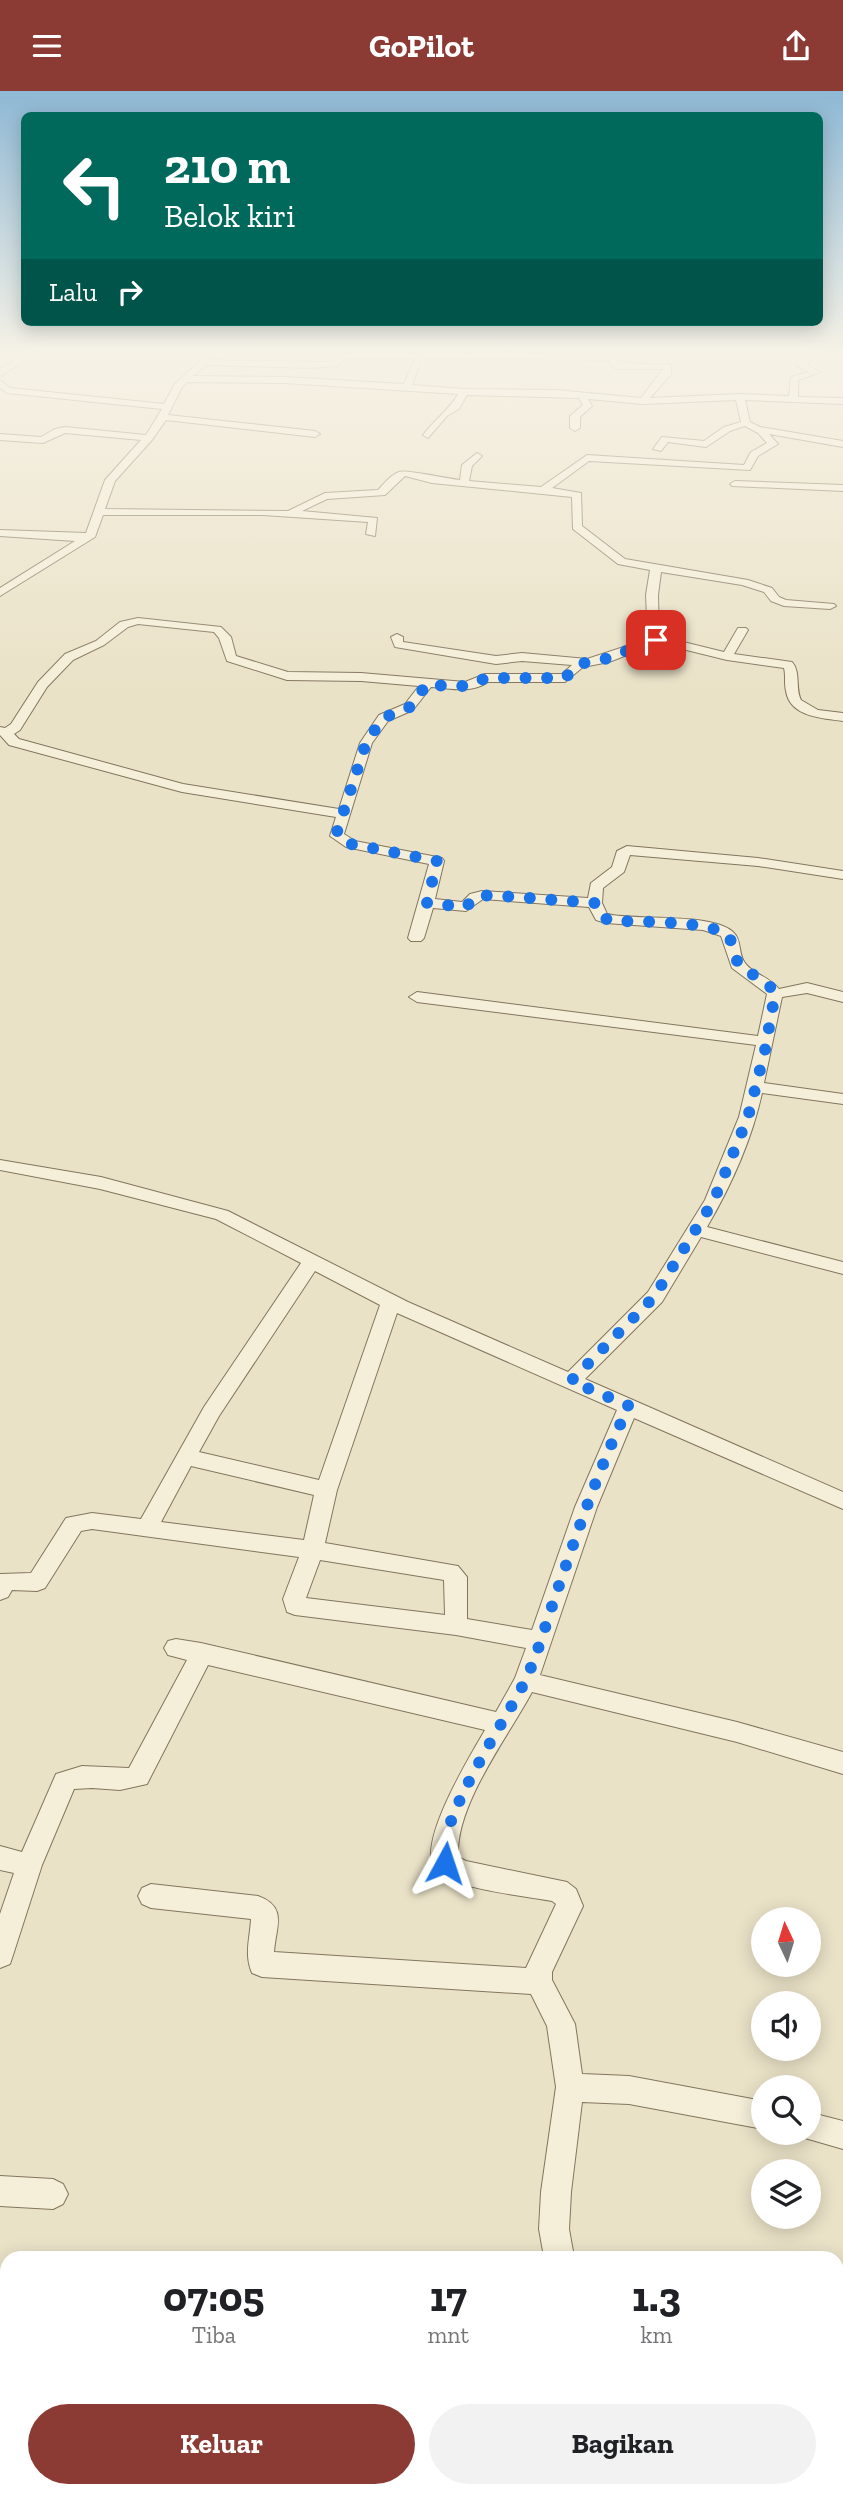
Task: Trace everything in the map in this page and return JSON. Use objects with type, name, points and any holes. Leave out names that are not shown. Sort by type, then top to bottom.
[{"type":"street","points":[[0,593],[91,534],[101,512],[110,480],[126,463]]},
{"type":"street","points":[[464,482],[469,463]]},
{"type":"street","points":[[543,490],[580,463]]},
{"type":"street","points":[[702,463],[710,467],[747,468],[749,463]]},
{"type":"street","points":[[734,468],[735,488],[843,488]]},
{"type":"street","points":[[289,514],[325,496],[382,493],[396,477],[404,473],[432,480],[577,495],[577,527],[618,559],[756,585],[785,603],[830,606]]},
{"type":"street","points":[[101,512],[208,514],[245,511],[370,519],[373,520],[371,534]]},
{"type":"street","points":[[0,533],[86,538]]},
{"type":"street","points":[[656,567],[652,595],[652,636],[656,640]]},
{"type":"street","points":[[344,814],[182,788],[14,742],[3,732],[16,727],[42,685],[69,657],[100,643],[124,624],[134,621],[218,629],[225,637],[230,658],[277,674],[361,677],[465,686],[475,685],[485,678],[561,678],[585,662]]},
{"type":"street","points":[[727,656],[742,630]]},
{"type":"street","points":[[397,637],[399,645],[491,660],[522,657],[585,662],[605,659],[656,640],[727,656],[788,665],[791,668],[793,697],[799,704],[819,714],[843,717]]},
{"type":"street","points":[[416,938],[437,861],[340,839],[337,832],[366,743],[383,718],[410,707],[427,684]]},
{"type":"street","points":[[775,994],[762,980],[736,963],[730,937],[726,933],[695,926],[606,919],[601,917],[595,903],[596,886],[618,869],[624,851],[627,850],[678,857],[758,862],[843,875]]},
{"type":"street","points":[[427,903],[466,907],[475,897],[490,895],[595,903]]},
{"type":"street","points":[[775,994],[807,988],[843,997]]},
{"type":"street","points":[[571,1381],[654,1297],[697,1230],[726,1172],[748,1117],[775,994]]},
{"type":"street","points":[[417,997],[766,1042]]},
{"type":"street","points":[[755,1087],[843,1099]]},
{"type":"street","points":[[0,1165],[101,1183],[222,1215],[391,1302],[843,1501]]},
{"type":"street","points":[[697,1230],[843,1268]]},
{"type":"street","points":[[146,1529],[211,1412],[311,1262]]},
{"type":"street","points":[[391,1302],[326,1490],[313,1550],[294,1599],[295,1605],[457,1626],[539,1641]]},
{"type":"street","points":[[558,2251],[554,2229],[555,2204],[570,2087],[561,2024],[539,1982],[538,1972],[542,1957],[570,1906],[567,1897],[558,1889],[461,1872],[445,1863],[442,1853],[449,1824],[526,1681],[601,1465],[629,1406]]},
{"type":"street","points":[[185,1457],[326,1490]]},
{"type":"street","points":[[0,1591],[5,1581],[37,1582],[74,1524],[82,1521],[313,1550],[450,1572],[456,1577],[457,1626]]},
{"type":"street","points":[[0,1955],[29,1865],[65,1781],[78,1777],[124,1780],[138,1776],[196,1666],[189,1650],[337,1687],[501,1723]]},
{"type":"street","points":[[526,1681],[737,1732],[843,1763]]},
{"type":"street","points":[[0,1858],[29,1865]]},
{"type":"street","points":[[151,1896],[264,1911],[266,1918],[259,1952],[262,1964],[539,1982]]},
{"type":"street","points":[[570,2087],[629,2090],[751,2113]]},
{"type":"street","points":[[821,2129],[843,2135]]},
{"type":"street","points":[[0,2191],[53,2194]]},
{"type":"route","points":[[445,1863],[443,1843],[449,1824],[526,1681],[601,1465],[629,1406],[571,1381],[654,1297],[714,1200],[748,1117],[765,1050],[775,994],[762,980],[736,963],[730,937],[720,930],[612,921],[601,917],[595,903],[490,895],[475,897],[466,907],[427,903],[437,861],[351,844],[340,839],[337,832],[366,743],[383,718],[410,707],[427,684],[465,686],[475,685],[485,678],[565,678],[579,664],[605,659],[656,640]]}]
